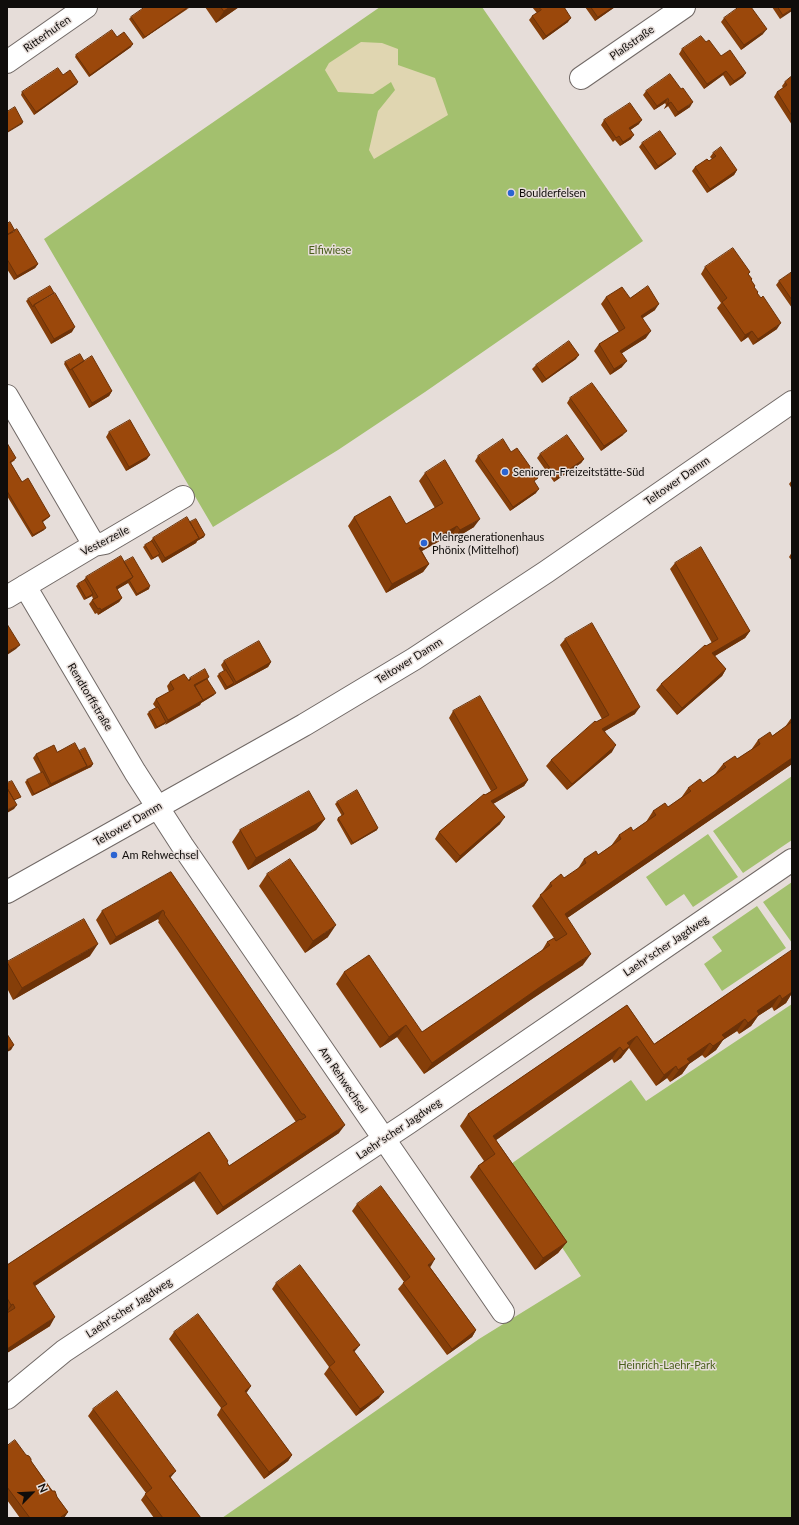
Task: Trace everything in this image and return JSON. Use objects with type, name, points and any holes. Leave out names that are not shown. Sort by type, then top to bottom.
[{"type":"street","name":"Ritterhufen","points":[[7,62],[86,7]]},
{"type":"street","name":"Plaßstraße","points":[[581,78],[684,7]]},
{"type":"street","points":[[7,396],[94,545]]},
{"type":"street","name":"Teltower Damm","points":[[7,892],[304,725],[414,659],[546,572],[792,402]]},
{"type":"street","name":"Vesterzeile","points":[[16,592],[94,545],[106,543],[183,497]]},
{"type":"street","name":"Rendtorffstraße","points":[[16,592],[158,807]]},
{"type":"street","name":"Am Rehwechsel","points":[[158,807],[191,858],[503,1312]]},
{"type":"street","name":"Laehr'scher Jagdweg","points":[[7,1398],[64,1351],[384,1139],[792,860]]},
{"type":"green space","name":"Elfiwiese","points":[[380,7],[482,7],[643,241],[425,392],[338,450],[213,527],[44,239]]},
{"type":"green space","points":[[792,776],[792,840],[743,873],[713,831]]},
{"type":"green space","points":[[708,834],[738,877],[693,907],[684,894],[666,906],[646,877]]},
{"type":"green space","points":[[792,882],[792,943],[763,902]]},
{"type":"green space","points":[[757,906],[786,948],[722,991],[704,964],[722,951],[712,937]]},
{"type":"green space","name":"Heinrich-Laehr-Park","points":[[792,1004],[792,1518],[222,1518],[479,1339],[581,1276],[508,1166],[631,1080],[646,1101]]},
{"type":"sand","points":[[361,42],[382,43],[398,49],[398,65],[435,78],[448,115],[374,159],[369,150],[378,111],[395,90],[391,82],[373,94],[338,92],[325,70],[329,63]]},
{"type":"building","points":[[145,7],[188,7],[145,37],[131,17]]},
{"type":"building","points":[[221,7],[230,7],[224,11]]},
{"type":"building","points":[[539,7],[564,7],[571,18],[546,36],[532,16],[541,10]]},
{"type":"building","points":[[591,7],[613,7],[598,17]]},
{"type":"building","points":[[739,7],[751,7],[767,29],[744,45],[724,18]]},
{"type":"building","points":[[778,7],[792,7],[792,9],[783,15]]},
{"type":"building","points":[[112,30],[117,37],[124,32],[133,44],[90,75],[76,55]]},
{"type":"building","points":[[701,36],[706,42],[709,40],[721,56],[730,50],[746,73],[734,81],[726,71],[707,84],[682,49]]},
{"type":"building","points":[[58,68],[63,75],[70,70],[78,82],[36,112],[22,92]]},
{"type":"building","points":[[670,74],[693,102],[678,112],[671,102],[667,104],[669,101],[668,98],[657,106],[646,91]]},
{"type":"building","points":[[792,76],[792,116],[777,92],[787,85],[785,82]]},
{"type":"building","points":[[630,103],[642,120],[629,128],[634,135],[623,142],[619,136],[616,138],[604,120]]},
{"type":"building","points":[[15,107],[23,122],[7,132],[7,112]]},
{"type":"building","points":[[660,131],[676,154],[658,166],[642,143]]},
{"type":"building","points":[[721,147],[737,170],[710,189],[695,167],[707,159],[709,161],[716,156],[713,153]]},
{"type":"building","points":[[10,222],[15,231],[7,235],[7,224]]},
{"type":"building","points":[[17,229],[38,264],[17,276],[7,259],[7,235]]},
{"type":"building","points":[[733,248],[750,272],[748,274],[752,279],[751,280],[755,286],[754,287],[758,292],[757,293],[761,298],[763,296],[781,323],[758,339],[752,331],[745,335],[722,302],[727,298],[705,267]]},
{"type":"building","points":[[792,272],[792,300],[779,281]]},
{"type":"building","points":[[50,286],[54,293],[33,307],[28,299]]},
{"type":"building","points":[[648,286],[659,304],[641,316],[651,331],[620,351],[627,361],[614,369],[599,344],[625,328],[606,297],[622,287],[630,298]]},
{"type":"building","points":[[55,293],[75,327],[54,339],[34,305]]},
{"type":"building","points":[[569,341],[579,355],[546,379],[536,365]]},
{"type":"building","points":[[80,354],[84,361],[70,370],[65,362]]},
{"type":"building","points":[[92,356],[112,391],[92,403],[72,369]]},
{"type":"building","points":[[592,383],[627,431],[604,446],[570,398]]},
{"type":"building","points":[[130,420],[150,455],[129,467],[109,432]]},
{"type":"building","points":[[567,435],[584,459],[557,478],[540,454]]},
{"type":"building","name":"Senioren-Freizeitstätte-Süd","points":[[503,439],[511,452],[517,448],[538,478],[534,481],[539,489],[513,507],[478,456]]},
{"type":"building","points":[[7,443],[16,458],[10,462],[22,482],[28,478],[50,516],[42,521],[46,528],[33,535],[7,491]]},
{"type":"building","points":[[445,460],[480,519],[460,530],[457,526],[419,548],[429,564],[392,584],[354,517],[390,496],[406,524],[443,503],[425,473]]},
{"type":"building","points":[[187,517],[199,538],[165,558],[153,538]]},
{"type":"building","points":[[196,519],[205,535],[199,539],[190,522]]},
{"type":"building","points":[[152,541],[160,554],[153,558],[145,545]]},
{"type":"building","points":[[701,547],[750,631],[712,653],[726,669],[682,708],[661,684],[705,645],[706,646],[718,639],[675,563]]},
{"type":"building","points":[[121,556],[133,577],[116,587],[122,598],[101,610],[100,608],[98,609],[92,600],[98,597],[86,577]]},
{"type":"building","points":[[133,557],[150,586],[137,594],[129,580],[133,577],[124,562]]},
{"type":"building","points":[[85,580],[93,594],[86,598],[78,584]]},
{"type":"building","points":[[592,623],[640,707],[602,729],[616,745],[572,784],[551,760],[595,721],[596,722],[609,715],[565,639]]},
{"type":"building","points":[[7,624],[20,645],[7,652]]},
{"type":"building","points":[[259,641],[271,662],[236,682],[224,661]]},
{"type":"building","points":[[205,669],[209,677],[194,685],[203,700],[168,720],[156,699],[174,689],[170,682],[184,674],[189,681],[191,679],[190,678]]},
{"type":"building","points":[[226,670],[234,683],[227,687],[219,674]]},
{"type":"building","points":[[207,679],[216,693],[203,700],[195,686]]},
{"type":"building","points":[[480,696],[528,780],[491,801],[505,817],[460,856],[439,832],[484,794],[485,795],[497,788],[453,711]]},
{"type":"building","points":[[158,707],[166,722],[157,727],[149,712]]},
{"type":"building","points":[[792,722],[792,758],[565,914],[591,954],[540,987],[432,1063],[406,1025],[389,1037],[344,972],[369,955],[422,1032],[550,945],[547,942],[554,938],[556,941],[567,934],[540,895],[552,886],[550,883],[561,874],[564,878],[586,863],[584,859],[596,851],[598,855],[621,839],[619,835],[631,827],[633,831],[656,815],[653,811],[665,803],[668,807],[691,791],[688,788],[700,779],[703,783],[726,767],[723,764],[735,756],[737,759],[760,744],[758,740],[770,732],[772,736]]},
{"type":"building","points":[[75,743],[87,766],[51,784],[36,754],[54,745],[57,752]]},
{"type":"building","points":[[85,748],[93,764],[85,768],[87,766],[79,751]]},
{"type":"building","points":[[43,772],[50,786],[34,794],[27,780]]},
{"type":"building","points":[[12,781],[21,797],[14,800],[7,788],[7,783]]},
{"type":"building","points":[[7,788],[17,805],[7,810]]},
{"type":"building","points":[[357,790],[378,828],[353,843],[338,818],[344,814],[337,802]]},
{"type":"building","points":[[309,791],[325,819],[256,858],[240,830]]},
{"type":"building","points":[[290,859],[336,925],[313,941],[267,874]]},
{"type":"building","points":[[171,872],[345,1125],[223,1207],[200,1172],[33,1283],[55,1317],[7,1349],[7,1313],[15,1308],[13,1304],[11,1305],[7,1298],[7,1265],[209,1132],[228,1161],[229,1166],[300,1119],[301,1120],[306,1117],[302,1114],[164,914],[165,913],[163,910],[116,937],[102,911]]},
{"type":"building","points":[[84,919],[98,944],[22,988],[7,962]]},
{"type":"building","points":[[792,950],[792,992],[782,999],[780,995],[757,1011],[759,1014],[748,1023],[745,1019],[722,1035],[725,1038],[713,1046],[710,1043],[687,1059],[690,1062],[678,1070],[676,1066],[664,1075],[637,1036],[627,1043],[630,1046],[623,1051],[620,1047],[493,1136],[567,1242],[543,1258],[478,1166],[495,1154],[468,1114],[627,1005],[654,1044]]},
{"type":"building","points":[[7,1034],[14,1045],[7,1050]]},
{"type":"building","points":[[381,1186],[435,1259],[428,1265],[476,1330],[452,1349],[403,1283],[410,1277],[357,1204]]},
{"type":"building","points":[[300,1265],[360,1345],[353,1350],[384,1392],[360,1409],[329,1367],[335,1362],[276,1283]]},
{"type":"building","points":[[198,1314],[251,1386],[245,1391],[292,1455],[269,1472],[221,1408],[227,1404],[174,1332]]},
{"type":"building","points":[[117,1391],[176,1471],[169,1476],[201,1518],[163,1518],[145,1494],[152,1488],[93,1409]]},
{"type":"building","points":[[15,1440],[26,1455],[29,1456],[52,1491],[55,1491],[57,1497],[68,1512],[61,1517],[62,1518],[30,1518],[7,1487],[7,1446]]},
{"type":"place","name":"Boulderfelsen","points":[[511,193]]},
{"type":"place","name":"Senioren-Freizeitstätte-Süd","points":[[505,472]]},
{"type":"place","name":"Mehrgenerationenhaus Phönix (Mittelhof)","points":[[424,543]]},
{"type":"place","name":"Am Rehwechsel","points":[[114,855]]}]
